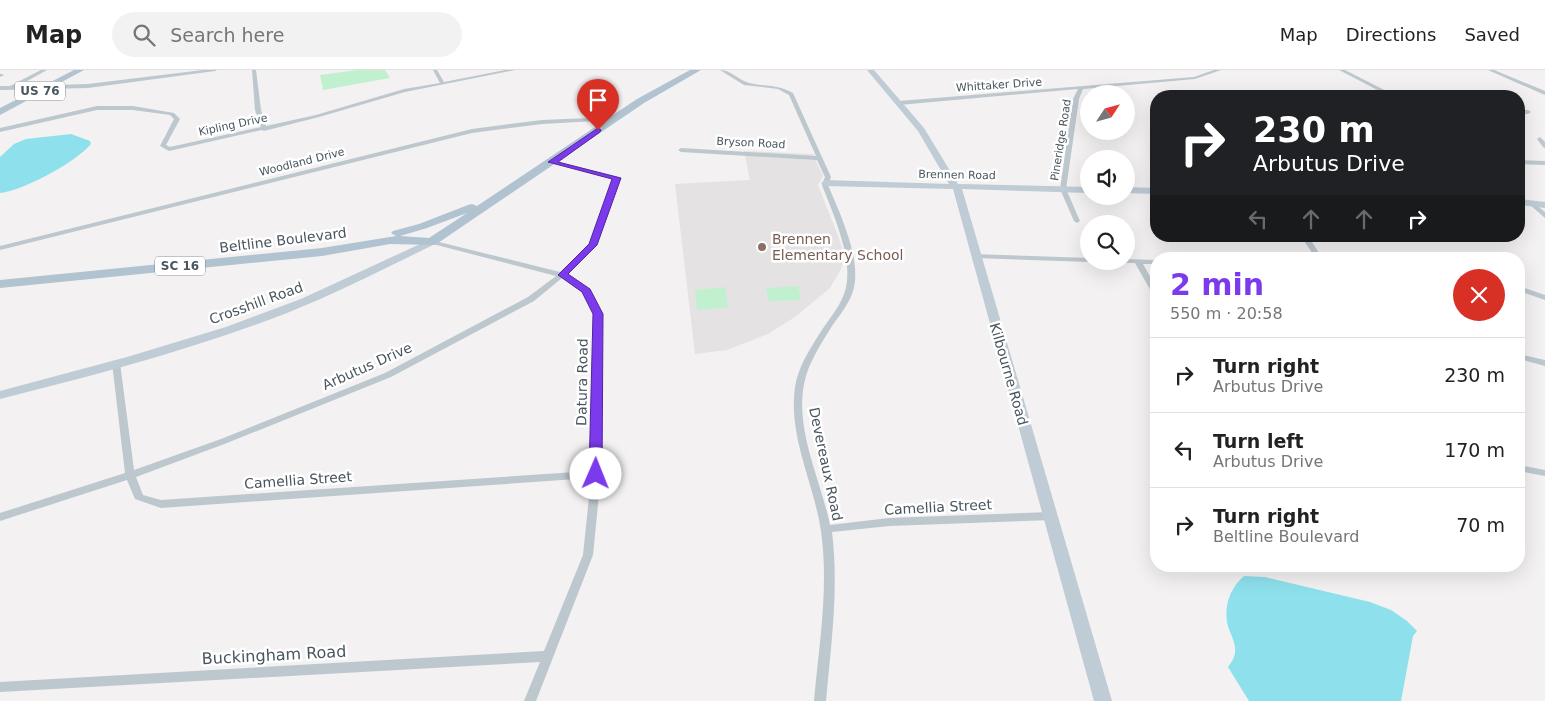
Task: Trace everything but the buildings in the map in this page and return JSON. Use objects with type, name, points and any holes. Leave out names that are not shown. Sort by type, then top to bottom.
[{"type":"main road","name":"US 76","points":[[0,112],[80,70]]},
{"type":"main road","name":"SC 16","points":[[360,245],[423,226],[504,194],[613,119],[674,81],[697,70]]},
{"type":"main road","name":"Crosshill Road","points":[[431,242],[504,194]]},
{"type":"main road","name":"Datura Road","points":[[360,245],[415,238],[431,242]]},
{"type":"main road","name":"Beltline Boulevard","points":[[0,284],[325,251],[360,245]]},
{"type":"street","points":[[9,88],[45,70]]},
{"type":"street","points":[[0,88],[88,86],[215,70]]},
{"type":"street","points":[[254,70],[258,110],[264,129]]},
{"type":"street","points":[[435,70],[443,84]]},
{"type":"street","name":"Kipling Drive","points":[[0,130],[75,112],[110,107],[132,108],[172,114],[177,119],[163,146],[170,149],[264,129],[404,91],[513,70]]},
{"type":"street","name":"Devereaux Road","points":[[722,70],[746,84],[779,88],[790,93],[828,177],[825,183],[850,257],[851,281],[848,294],[805,369],[798,398],[802,432],[826,529],[829,563],[820,701]]},
{"type":"street","name":"Kilbourne Road","points":[[870,70],[930,143],[955,186],[1104,701]]},
{"type":"street","name":"Whittaker Drive","points":[[1122,85],[1195,78],[1219,70]]},
{"type":"street","points":[[1341,70],[1381,90]]},
{"type":"street","points":[[1490,70],[1545,93]]},
{"type":"street","name":"Whittaker Drive","points":[[899,103],[1080,89]]},
{"type":"street","name":"Pineridge Road","points":[[1078,221],[1063,189],[1076,99],[1080,91]]},
{"type":"street","name":"Woodland Drive","points":[[0,248],[472,131],[513,124],[562,119],[613,119]]},
{"type":"street","points":[[1540,139],[1545,146]]},
{"type":"street","name":"Bryson Road","points":[[682,150],[819,158]]},
{"type":"street","name":"Arbutus Drive","points":[[0,516],[130,475],[224,441],[388,375],[531,299],[562,275],[593,245],[616,178],[552,162]]},
{"type":"street","points":[[1525,162],[1545,163]]},
{"type":"street","name":"Brennen Road","points":[[825,183],[1080,190]]},
{"type":"street","points":[[1135,190],[1150,191]]},
{"type":"street","points":[[1525,203],[1545,205]]},
{"type":"street","points":[[1531,204],[1545,216]]},
{"type":"street","name":"Datura Road","points":[[431,242],[562,275],[586,291],[598,314],[596,474],[588,555],[530,701]]},
{"type":"street","name":"Crosshill Road","points":[[0,395],[116,364],[261,318],[352,281],[431,242]]},
{"type":"street","points":[[975,256],[1080,260]]},
{"type":"street","points":[[1135,262],[1150,262]]},
{"type":"street","points":[[1138,262],[1150,283]]},
{"type":"street","points":[[1525,290],[1545,298]]},
{"type":"street","points":[[1525,358],[1545,363]]},
{"type":"street","name":"Camellia Street","points":[[116,364],[130,475],[139,497],[161,504],[596,474]]},
{"type":"street","points":[[1525,469],[1545,473]]},
{"type":"street","name":"Camellia Street","points":[[826,529],[890,522],[1051,516]]},
{"type":"street","name":"Buckingham Road","points":[[0,687],[549,656]]},
{"type":"shaded area","name":"Brennen Elementary School","points":[[744,151],[813,154],[823,176],[818,185],[844,255],[841,269],[830,288],[795,317],[768,334],[727,350],[695,354],[675,184],[750,180]]},
{"type":"green space","points":[[357,70],[385,70],[390,78],[323,90],[320,75]]},
{"type":"green space","points":[[798,286],[800,300],[769,301],[766,288]]},
{"type":"green space","points":[[725,287],[728,307],[697,310],[695,290]]},
{"type":"water","points":[[71,134],[90,141],[91,144],[62,167],[22,187],[0,193],[0,157],[14,144],[26,139]]},
{"type":"water","points":[[1244,576],[1265,577],[1370,602],[1391,610],[1407,621],[1417,631],[1413,636],[1401,701],[1249,701],[1228,667],[1234,658],[1235,649],[1228,626],[1227,605],[1231,592]]},
{"type":"place","name":"Brennen Elementary School","points":[[762,247]]},
{"type":"route","points":[[596,474],[598,314],[586,291],[562,275],[593,245],[615,186],[616,178],[603,173],[552,162],[598,130]]}]
